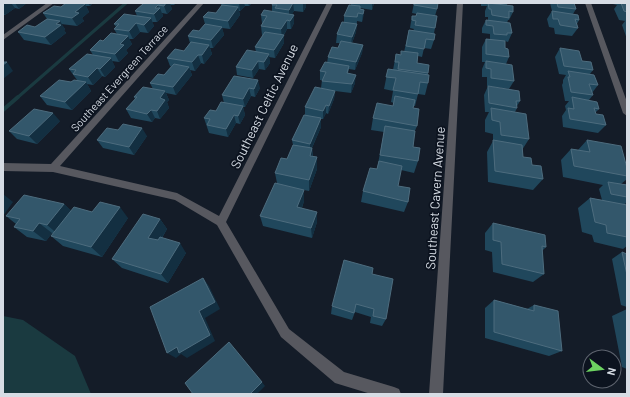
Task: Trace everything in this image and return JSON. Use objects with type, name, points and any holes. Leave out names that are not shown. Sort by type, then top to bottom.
[{"type":"street","points":[[3,38],[51,3]]},
{"type":"street","name":"Southeast Evergreen Terrace","points":[[53,168],[201,3]]},
{"type":"street","name":"Southeast Celtic Avenue","points":[[221,222],[330,3]]},
{"type":"street","name":"Southeast Cavern Avenue","points":[[436,394],[460,3]]},
{"type":"street","points":[[588,3],[627,113]]},
{"type":"street","points":[[3,167],[53,168],[177,197],[221,222],[285,333],[340,378],[394,394]]},
{"type":"shaded area","points":[[3,316],[23,320],[75,356],[91,394],[3,394]]},
{"type":"building","points":[[66,3],[85,4],[75,12],[79,13],[72,18],[43,13],[54,6],[61,7]]},
{"type":"building","points":[[144,3],[166,3],[164,6],[158,5],[155,8],[160,8],[154,14],[135,11]]},
{"type":"building","points":[[273,3],[293,3],[289,10],[275,8],[277,5],[272,5]]},
{"type":"building","points":[[414,3],[438,3],[437,9],[414,5]]},
{"type":"building","points":[[488,3],[513,6],[513,12],[509,11],[509,18],[492,15]]},
{"type":"building","points":[[557,3],[574,3],[576,9],[558,7]]},
{"type":"building","points":[[621,3],[627,3],[627,12],[624,11]]},
{"type":"building","points":[[222,5],[238,7],[228,21],[203,17],[208,12],[216,13]]},
{"type":"building","points":[[349,5],[360,6],[360,9],[364,10],[363,14],[358,13],[357,17],[344,16]]},
{"type":"building","points":[[264,10],[294,15],[290,21],[287,20],[281,29],[261,26],[267,16],[261,15]]},
{"type":"building","points":[[552,11],[578,15],[579,20],[575,19],[578,28],[560,25],[558,19],[553,19]]},
{"type":"building","points":[[417,13],[437,16],[435,28],[415,25],[416,21],[412,20],[412,16],[416,16]]},
{"type":"building","points":[[124,14],[151,18],[144,25],[136,23],[129,31],[114,29],[119,24],[114,24]]},
{"type":"building","points":[[47,19],[60,21],[56,24],[61,25],[45,37],[18,32],[27,25],[35,27]]},
{"type":"building","points":[[486,20],[510,23],[512,33],[507,33],[507,35],[494,34],[493,26],[486,25]]},
{"type":"building","points":[[342,22],[357,24],[352,37],[337,34]]},
{"type":"building","points":[[205,24],[222,27],[211,40],[188,36],[193,30],[199,31]]},
{"type":"building","points":[[409,30],[435,34],[434,40],[426,39],[424,49],[406,46]]},
{"type":"building","points":[[265,32],[284,35],[274,50],[255,47]]},
{"type":"building","points":[[111,33],[128,36],[120,44],[124,45],[115,54],[90,50],[100,40],[103,41]]},
{"type":"building","points":[[486,39],[505,41],[505,48],[508,49],[509,57],[486,54]]},
{"type":"building","points":[[341,41],[363,45],[356,62],[328,57],[332,47],[338,48]]},
{"type":"building","points":[[191,42],[209,45],[202,55],[198,55],[192,62],[167,58],[175,49],[184,51]]},
{"type":"building","points":[[560,48],[579,51],[582,61],[591,62],[593,70],[564,66]]},
{"type":"building","points":[[247,50],[269,54],[264,62],[258,61],[252,70],[236,67]]},
{"type":"building","points":[[401,51],[418,53],[417,63],[429,65],[428,73],[398,69],[399,62],[395,62],[396,54],[401,55]]},
{"type":"building","points":[[87,54],[111,58],[100,69],[97,68],[88,77],[73,74],[76,70],[69,69]]},
{"type":"building","points":[[486,61],[512,65],[514,81],[491,78],[491,69],[486,68]]},
{"type":"building","points":[[325,62],[349,66],[347,73],[356,75],[352,84],[322,81],[326,72],[320,71]]},
{"type":"building","points":[[174,64],[189,67],[173,87],[150,83],[158,74],[164,75]]},
{"type":"building","points":[[388,69],[429,75],[428,83],[420,82],[418,94],[393,90],[396,78],[386,77]]},
{"type":"building","points":[[568,71],[594,75],[598,85],[589,84],[593,95],[571,92]]},
{"type":"building","points":[[234,76],[258,80],[254,89],[249,88],[243,99],[222,95]]},
{"type":"building","points":[[59,80],[86,82],[65,102],[40,96]]},
{"type":"building","points":[[488,86],[519,91],[520,101],[516,101],[517,108],[489,103]]},
{"type":"building","points":[[143,87],[165,91],[160,98],[165,100],[157,111],[151,110],[147,114],[126,109],[137,97],[134,97]]},
{"type":"building","points":[[315,87],[335,91],[329,106],[326,105],[323,111],[305,107]]},
{"type":"building","points":[[395,96],[415,100],[413,108],[419,109],[417,126],[373,118],[377,103],[393,106]]},
{"type":"building","points":[[572,97],[597,102],[599,109],[594,108],[596,114],[603,115],[606,125],[570,119],[568,108],[574,109]]},
{"type":"building","points":[[221,102],[243,106],[238,116],[234,115],[226,129],[207,125],[210,119],[204,118],[210,110],[216,111]]},
{"type":"building","points":[[491,108],[526,114],[529,139],[501,135],[500,122],[492,120]]},
{"type":"building","points":[[34,109],[53,113],[29,136],[9,131]]},
{"type":"building","points":[[304,115],[321,118],[310,144],[292,140]]},
{"type":"building","points":[[123,124],[142,128],[129,147],[97,140],[107,128],[118,130]]},
{"type":"building","points":[[385,126],[415,131],[413,147],[420,148],[418,161],[380,155]]},
{"type":"building","points":[[493,140],[522,145],[523,157],[531,158],[532,165],[541,166],[543,179],[495,171]]},
{"type":"building","points":[[587,140],[621,146],[627,168],[627,176],[574,166],[571,149],[590,152]]},
{"type":"building","points":[[293,145],[312,148],[310,156],[317,157],[309,180],[275,173],[281,158],[287,159]]},
{"type":"building","points":[[379,161],[402,166],[398,186],[410,188],[408,202],[363,191],[370,168],[377,169]]},
{"type":"building","points":[[608,182],[627,185],[627,197],[611,194]]},
{"type":"building","points":[[275,183],[304,190],[297,207],[317,212],[311,228],[260,216]]},
{"type":"building","points":[[24,195],[64,204],[47,225],[39,223],[33,231],[14,227],[20,219],[6,216]]},
{"type":"building","points":[[590,198],[627,205],[627,237],[607,233],[606,225],[595,222]]},
{"type":"building","points":[[100,202],[120,207],[91,247],[51,236],[74,207],[92,212]]},
{"type":"building","points":[[143,214],[160,219],[148,238],[158,240],[160,237],[180,243],[161,274],[112,259]]},
{"type":"building","points":[[493,223],[545,235],[546,247],[542,246],[544,274],[502,264],[501,242],[493,240]]},
{"type":"building","points":[[622,252],[627,254],[627,275]]},
{"type":"building","points":[[344,260],[373,268],[372,274],[393,279],[386,319],[373,316],[374,309],[356,304],[354,313],[332,306]]},
{"type":"building","points":[[203,278],[215,302],[199,311],[210,335],[179,353],[177,347],[167,353],[150,307]]},
{"type":"building","points":[[494,300],[534,311],[534,305],[558,311],[562,351],[494,332]]},
{"type":"building","points":[[229,342],[262,382],[250,394],[193,394],[185,383]]},
{"type":"waterway","points":[[17,98],[126,3]]},
{"type":"waterway","points":[[3,110],[18,97]]}]
